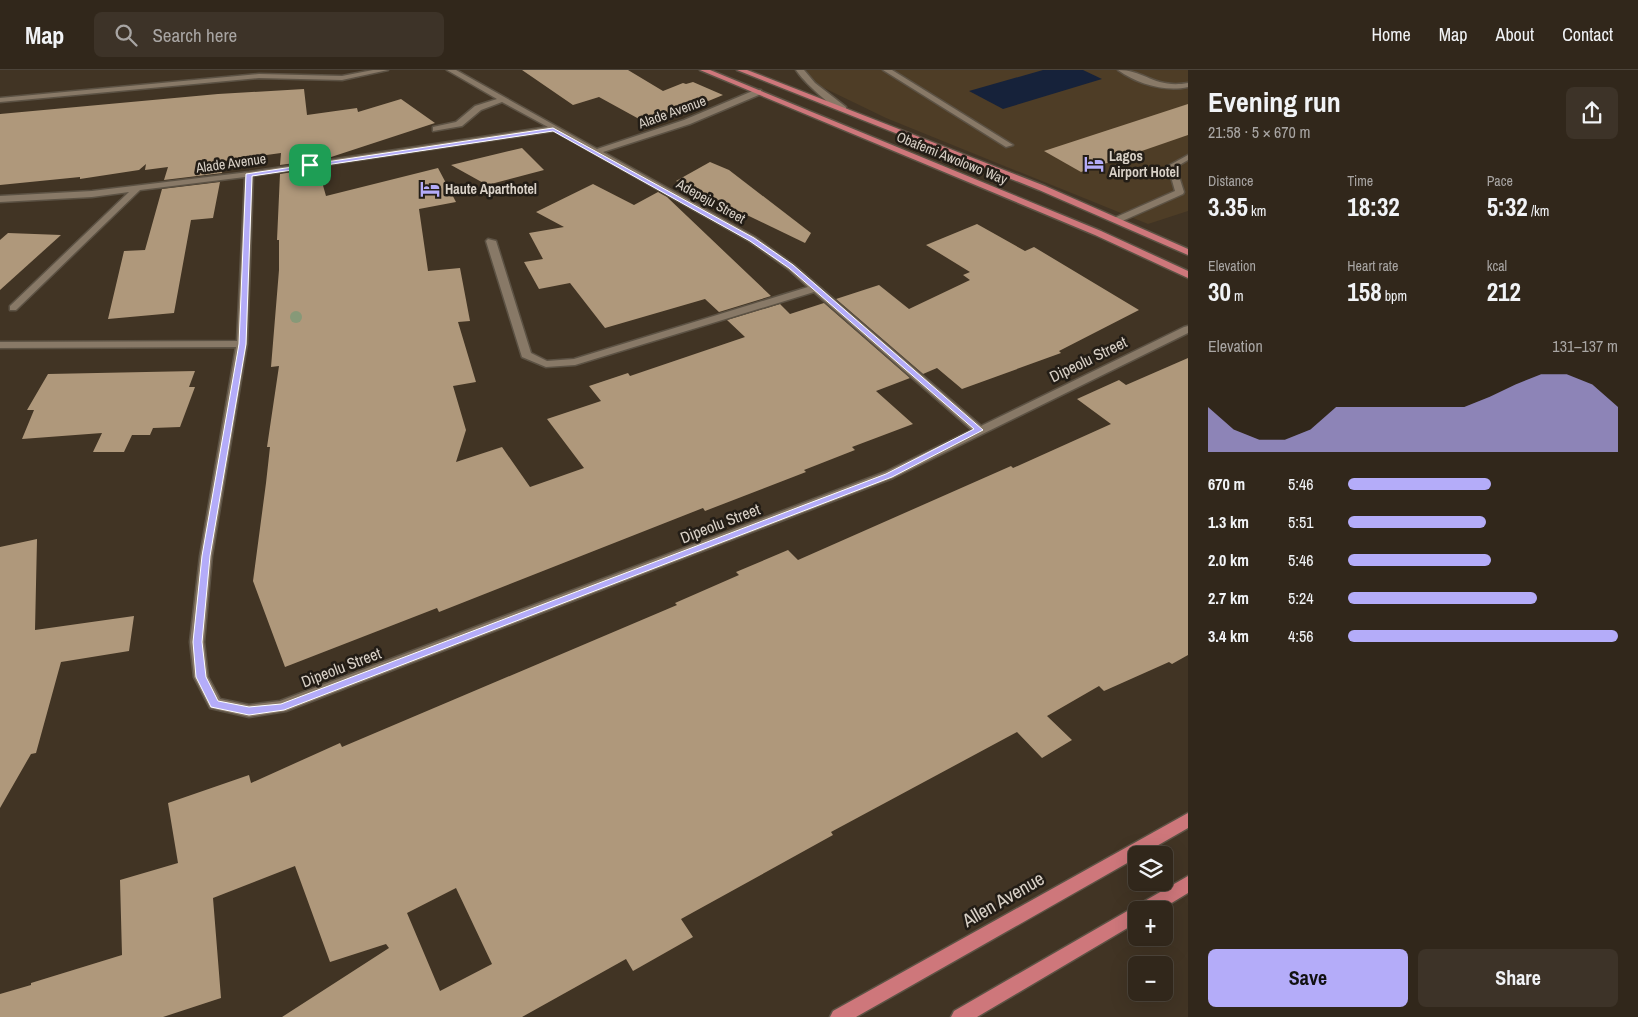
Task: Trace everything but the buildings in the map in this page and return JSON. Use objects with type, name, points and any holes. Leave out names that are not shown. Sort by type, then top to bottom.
[{"type":"main road","name":"Obafemi Awolowo Way","points":[[704,70],[1098,233],[1188,275]]},
{"type":"main road","name":"Obafemi Awolowo Way","points":[[740,70],[843,109],[1117,220],[1188,252]]},
{"type":"main road","name":"Allen Avenue","points":[[840,1017],[1188,820]]},
{"type":"main road","points":[[1159,901],[1188,884]]},
{"type":"main road","points":[[960,1017],[1128,919]]},
{"type":"street","points":[[0,100],[258,76],[342,78],[384,70]]},
{"type":"street","name":"Adepeju Street","points":[[451,70],[553,129],[752,239],[791,267],[979,430]]},
{"type":"street","points":[[800,70],[805,79],[843,109]]},
{"type":"street","points":[[887,70],[1009,145]]},
{"type":"street","points":[[1122,70],[1156,85],[1172,88],[1188,85]]},
{"type":"street","name":"Alade Avenue","points":[[594,152],[688,122],[758,92]]},
{"type":"street","points":[[436,129],[459,124],[478,108],[503,99]]},
{"type":"street","name":"Alade Avenue","points":[[0,199],[84,195],[137,189],[553,129]]},
{"type":"street","points":[[1117,220],[1180,192],[1172,166],[1188,157]]},
{"type":"street","points":[[0,345],[242,344],[249,174]]},
{"type":"street","points":[[13,308],[137,189]]},
{"type":"street","points":[[491,241],[526,355],[546,364],[575,362],[815,288]]},
{"type":"street","name":"Dipeolu Street","points":[[242,344],[206,556],[197,642],[201,677],[215,704],[249,711],[281,708],[871,482],[1188,329]]},
{"type":"shaded area","name":"Lagos Airport Hotel","points":[[806,70],[1188,70],[1188,211],[1148,224],[886,118],[822,87],[812,80]]},
{"type":"water","points":[[1043,70],[1083,70],[1102,79],[1003,109],[969,91]]},
{"type":"place","name":"Lagos Airport Hotel","points":[[1094,164]]},
{"type":"place","name":"Haute Aparthotel","points":[[430,189]]},
{"type":"route","points":[[553,129],[752,239],[791,267],[979,430],[889,475],[281,708],[249,711],[215,704],[201,677],[197,642],[206,556],[242,344],[249,174],[310,165],[553,129]]}]
